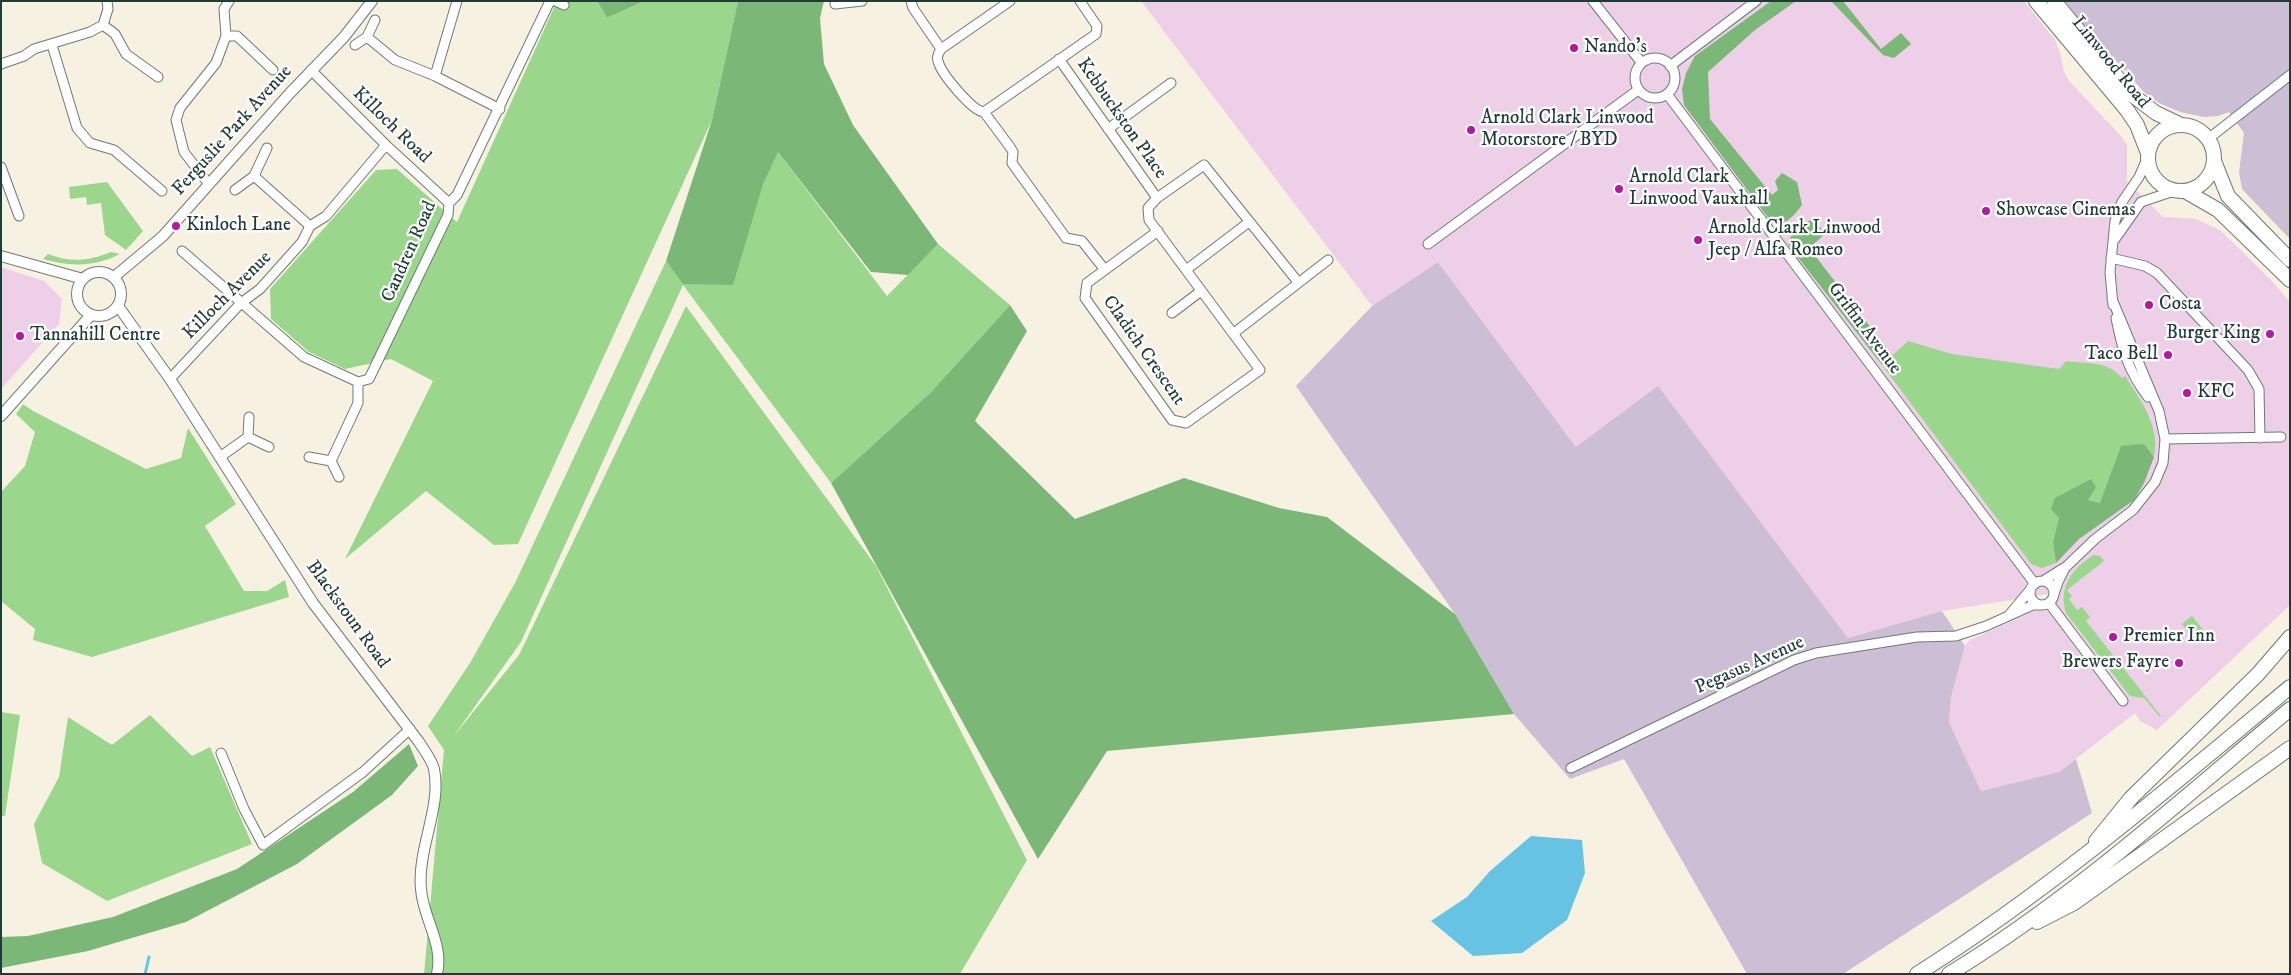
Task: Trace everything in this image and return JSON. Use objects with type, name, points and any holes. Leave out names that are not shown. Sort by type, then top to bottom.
[{"type":"main road","name":"Linwood Road","points":[[2036,1],[2127,110],[2137,125],[2148,156]]},
{"type":"main road","name":"Linwood Road","points":[[2054,1],[2131,94],[2156,113],[2181,125]]},
{"type":"main road","points":[[2290,260],[2228,196],[2214,161],[2213,149],[2208,139],[2196,129],[2181,125],[2170,126],[2161,131],[2154,139],[2148,156],[2150,170],[2155,179],[2164,186],[2180,191],[2218,210],[2290,280]]},
{"type":"main road","points":[[2180,191],[2196,187],[2205,181],[2214,161]]},
{"type":"main road","points":[[2079,862],[2131,798],[2258,674],[2290,637]]},
{"type":"main road","points":[[1917,974],[2079,862],[2290,687]]},
{"type":"main road","points":[[1949,974],[1995,944],[2106,862],[2290,710]]},
{"type":"main road","points":[[1995,944],[2074,903],[2290,748]]},
{"type":"street","points":[[2,62],[24,56],[34,49],[90,32],[103,25],[108,9],[107,1]]},
{"type":"street","points":[[208,183],[184,152],[176,120],[180,108],[216,63],[226,36],[224,9],[229,1]]},
{"type":"street","name":"Ferguslie Park Avenue","points":[[114,277],[163,236],[208,183],[311,70],[344,38],[372,1]]},
{"type":"street","points":[[435,76],[457,1]]},
{"type":"street","name":"Candren Road","points":[[358,382],[369,379],[448,215],[449,203],[457,195],[500,109],[550,1]]},
{"type":"street","points":[[835,4],[862,1]]},
{"type":"street","points":[[911,1],[913,8],[941,49]]},
{"type":"street","points":[[1010,1],[941,49],[937,56],[939,65],[967,102],[979,112],[984,112],[1096,34],[1097,26],[1080,1]]},
{"type":"street","points":[[1593,1],[1642,62]]},
{"type":"street","points":[[1670,66],[1756,1]]},
{"type":"street","points":[[355,45],[367,37],[375,20]]},
{"type":"street","points":[[103,25],[115,34],[126,54],[158,78]]},
{"type":"street","points":[[226,36],[237,36],[273,70]]},
{"type":"street","points":[[367,37],[396,60],[435,76],[500,109]]},
{"type":"street","points":[[52,45],[77,128],[90,143],[114,150],[162,191]]},
{"type":"street","points":[[1652,58],[1659,58],[1670,66],[1675,76],[1674,82],[1667,94],[1652,98],[1638,90],[1635,76],[1642,62],[1652,58]]},
{"type":"street","name":"Kebbuckston Place","points":[[1059,60],[1157,198]]},
{"type":"street","name":"Killoch Road","points":[[311,70],[386,145],[449,203]]},
{"type":"street","points":[[2208,139],[2290,75]]},
{"type":"street","points":[[1108,129],[1171,83]]},
{"type":"street","points":[[1428,244],[1638,90]]},
{"type":"street","name":"Griffin Avenue","points":[[1667,94],[2036,585]]},
{"type":"street","points":[[984,112],[1010,147],[1013,152],[1012,163],[1044,210],[1066,238],[1082,241],[1105,270]]},
{"type":"street","name":"Killoch Avenue","points":[[170,380],[241,303],[260,289],[302,242],[310,226],[326,216],[386,145]]},
{"type":"street","points":[[235,190],[254,176],[267,148]]},
{"type":"street","points":[[2010,614],[2036,585],[2067,566],[2095,539],[2133,510],[2145,498],[2155,482],[2163,463],[2165,439],[2159,411],[2112,299],[2112,258],[2117,212],[2139,177],[2148,156]]},
{"type":"street","points":[[1298,282],[1204,165],[1157,198],[1148,208],[1149,220],[1234,333],[1328,260]]},
{"type":"street","points":[[1,167],[19,216]]},
{"type":"street","points":[[254,176],[310,226]]},
{"type":"street","points":[[2114,239],[2141,202],[2180,191]]},
{"type":"street","points":[[1186,270],[1249,222]]},
{"type":"street","name":"Cladich Crescent","points":[[1158,232],[1087,283],[1085,298],[1172,420],[1186,423],[1260,370],[1234,333]]},
{"type":"street","points":[[182,251],[304,357],[358,382],[358,402],[331,461]]},
{"type":"street","points":[[1,256],[83,279]]},
{"type":"street","points":[[2112,258],[2145,266],[2157,273],[2248,370],[2259,389],[2260,438]]},
{"type":"street","points":[[96,272],[104,272],[114,277],[121,291],[118,306],[106,315],[91,315],[81,306],[78,299],[77,291],[83,279],[96,272]]},
{"type":"street","points":[[1172,312],[1201,291]]},
{"type":"street","name":"Blackstoun Road","points":[[118,306],[170,380],[313,603],[410,730],[434,766],[437,786],[420,867],[421,890],[427,918],[439,954],[437,974]]},
{"type":"street","points":[[1,416],[91,315]]},
{"type":"street","points":[[248,437],[249,417]]},
{"type":"street","points":[[220,457],[248,437]]},
{"type":"street","points":[[248,437],[269,447]]},
{"type":"street","points":[[2165,439],[2281,438]]},
{"type":"street","points":[[308,457],[331,461]]},
{"type":"street","points":[[331,461],[339,477]]},
{"type":"street","points":[[2045,604],[2054,594],[2067,566]]},
{"type":"street","points":[[2036,585],[2052,587],[2054,594]]},
{"type":"street","points":[[2036,585],[2033,602],[2045,604],[2123,701]]},
{"type":"street","name":"Pegasus Avenue","points":[[1571,768],[1794,660],[1816,653],[1917,637],[1956,636],[1979,629],[2033,605],[2045,604]]},
{"type":"street","points":[[221,752],[244,809],[263,844],[363,772],[410,730]]},
{"type":"shaded area","points":[[1141,1],[2024,1],[2055,40],[2064,72],[2069,81],[2121,136],[2127,145],[2127,181],[2163,217],[2196,219],[2220,230],[2271,280],[2290,302],[2290,605],[2157,730],[2140,721],[2135,713],[2059,772],[1981,791],[1949,722],[1951,697],[1965,646],[1970,640],[2032,612],[2058,607],[2048,594],[1942,611],[1848,638],[1658,387],[1577,448],[1438,262],[1372,306]]},
{"type":"shaded area","points":[[2065,1],[2290,1],[2290,239],[2242,189],[2239,172],[2244,133],[2229,112],[2218,116],[2204,117],[2180,112],[2159,103],[2144,92],[2080,21]]},
{"type":"shaded area","points":[[1438,262],[1576,447],[1658,386],[1848,638],[1942,611],[1965,646],[1951,697],[1949,722],[1981,791],[2059,772],[2076,759],[2092,813],[1843,974],[1747,974],[1624,759],[1570,779],[1514,714],[1455,614],[1296,386],[1372,306]]},
{"type":"shaded area","name":"Tannahill Centre","points":[[1,267],[44,281],[62,299],[59,324],[1,389]]},
{"type":"green space","points":[[557,1],[597,1],[607,18],[644,1],[738,1],[712,120],[518,544],[494,545],[426,491],[345,559],[433,381],[391,359],[345,369],[309,352],[271,319],[270,289],[376,170],[397,169],[457,222]]},
{"type":"green space","points":[[597,1],[644,1],[607,18]]},
{"type":"green space","points":[[738,1],[824,1],[820,18],[824,64],[853,125],[938,244],[908,275],[871,272],[778,152],[763,184],[733,285],[683,284],[666,261],[712,120]]},
{"type":"green space","points":[[1771,1],[1796,1],[1755,30],[1708,72],[1710,119],[1772,195],[1778,190],[1775,181],[1782,173],[1797,182],[1802,205],[1790,219],[1782,223],[1772,223],[1684,105],[1682,89],[1686,73],[1695,56]]},
{"type":"green space","points":[[1831,1],[1843,1],[1881,49],[1901,33],[1911,44],[1894,58],[1883,55]]},
{"type":"green space","points":[[778,152],[887,296],[938,244],[1010,305],[931,392],[831,483],[683,285],[521,642],[453,737],[519,655],[686,306],[876,566],[1027,860],[960,974],[424,974],[444,750],[428,726],[470,663],[515,583],[666,261],[684,284]]},
{"type":"green space","points":[[107,182],[143,231],[126,250],[105,235],[101,203],[87,205],[86,197],[70,199],[69,187]]},
{"type":"green space","points":[[1810,220],[1817,223],[1825,234],[1809,248],[1892,355],[1882,365],[1789,246],[1790,238],[1793,234]]},
{"type":"green space","points":[[111,252],[120,254],[101,261],[82,264],[53,262],[43,259],[48,254],[64,259],[80,260]]},
{"type":"green space","points":[[1010,305],[1027,331],[975,421],[1075,519],[1184,478],[1279,508],[1327,517],[1455,614],[1514,714],[1107,751],[1038,859],[831,483],[931,392]]},
{"type":"green space","points":[[1908,341],[1952,354],[2059,369],[2066,361],[2096,364],[2110,368],[2122,378],[2125,376],[2148,414],[2155,435],[2154,457],[2144,444],[2100,503],[2087,500],[2059,518],[2053,542],[2056,563],[2042,568],[2031,564],[1882,365]]},
{"type":"green space","points":[[23,404],[33,411],[146,469],[181,458],[188,428],[236,504],[205,526],[244,591],[267,591],[285,580],[289,597],[92,657],[33,640],[35,629],[1,601],[1,492],[25,466],[35,432],[16,414]]},
{"type":"green space","points":[[2144,444],[2154,457],[2144,483],[2134,500],[2079,539],[2056,563],[2053,542],[2059,518],[2051,509],[2055,498],[2091,479],[2096,487],[2088,500],[2100,503],[2121,446]]},
{"type":"green space","points":[[2094,555],[2100,556],[2104,561],[2067,590],[2072,596],[2069,599],[2077,610],[2082,607],[2090,617],[2086,621],[2160,717],[2144,698],[2130,696],[2066,613],[2064,595],[2069,580],[2079,566]]},
{"type":"green space","points":[[2192,616],[2204,631],[2196,638],[2192,637],[2182,624]]},
{"type":"green space","points":[[1,712],[20,715],[5,816],[1,816]]},
{"type":"green space","points":[[150,715],[192,756],[210,747],[252,844],[107,901],[42,863],[34,824],[59,777],[68,717],[112,745]]},
{"type":"green space","points":[[409,744],[418,766],[392,795],[297,864],[186,922],[88,951],[1,968],[1,937],[28,936],[113,917],[237,869],[353,792]]},
{"type":"water","points":[[1531,836],[1582,840],[1585,873],[1567,920],[1522,953],[1473,956],[1431,921],[1467,897],[1490,871]]},
{"type":"waterway","points":[[145,974],[149,957]]},
{"type":"place","name":"Nando's","points":[[1574,48]]},
{"type":"place","name":"Arnold Clark Linwood Motorstore / BYD","points":[[1471,130]]},
{"type":"place","name":"Arnold Clark Linwood Vauxhall","points":[[1619,189]]},
{"type":"place","name":"Showcase Cinemas","points":[[1986,211]]},
{"type":"place","name":"Kinloch Lane","points":[[176,226]]},
{"type":"place","name":"Arnold Clark Linwood Jeep / Alfa Romeo","points":[[1698,240]]},
{"type":"place","name":"Costa","points":[[2149,305]]},
{"type":"place","name":"Burger King","points":[[2270,334]]},
{"type":"place","name":"Tannahill Centre","points":[[20,336]]},
{"type":"place","name":"Taco Bell","points":[[2168,355]]},
{"type":"place","name":"KFC","points":[[2187,393]]},
{"type":"place","name":"Premier Inn","points":[[2113,637]]},
{"type":"place","name":"Brewers Fayre","points":[[2179,663]]}]
